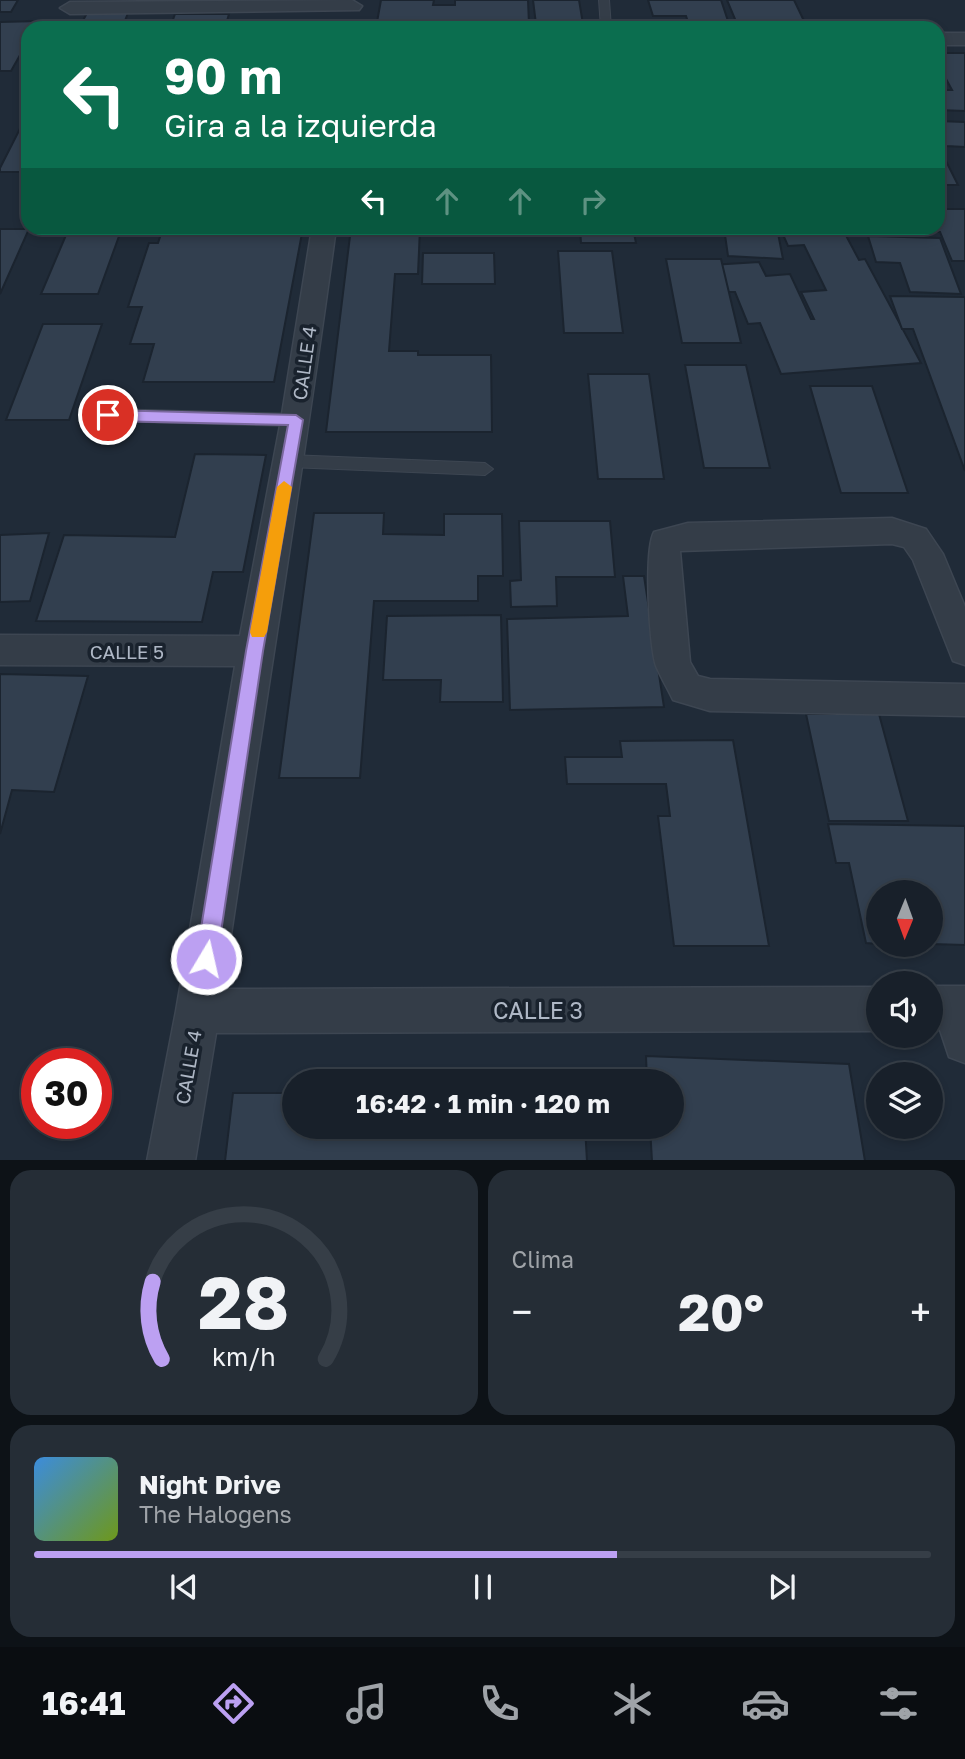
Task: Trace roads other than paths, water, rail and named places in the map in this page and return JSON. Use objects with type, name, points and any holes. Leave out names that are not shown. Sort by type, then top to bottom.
[{"type":"street","points":[[70,8],[282,7],[352,3],[351,21]]},
{"type":"street","points":[[279,21],[282,7]]},
{"type":"street","points":[[945,39],[965,39]]},
{"type":"street","name":"CALLE 4","points":[[171,1160],[296,420],[323,235]]},
{"type":"street","points":[[965,650],[927,554],[915,538],[891,531],[688,536],[665,541],[663,563],[673,664],[686,689],[710,695],[965,700]]},
{"type":"street","name":"CALLE 5","points":[[0,650],[255,651]]},
{"type":"street","name":"CALLE 3","points":[[198,1011],[866,1009]]},
{"type":"lane","points":[[604,0],[606,21]]},
{"type":"lane","points":[[108,415],[296,420]]},
{"type":"lane","points":[[289,461],[485,470]]}]
